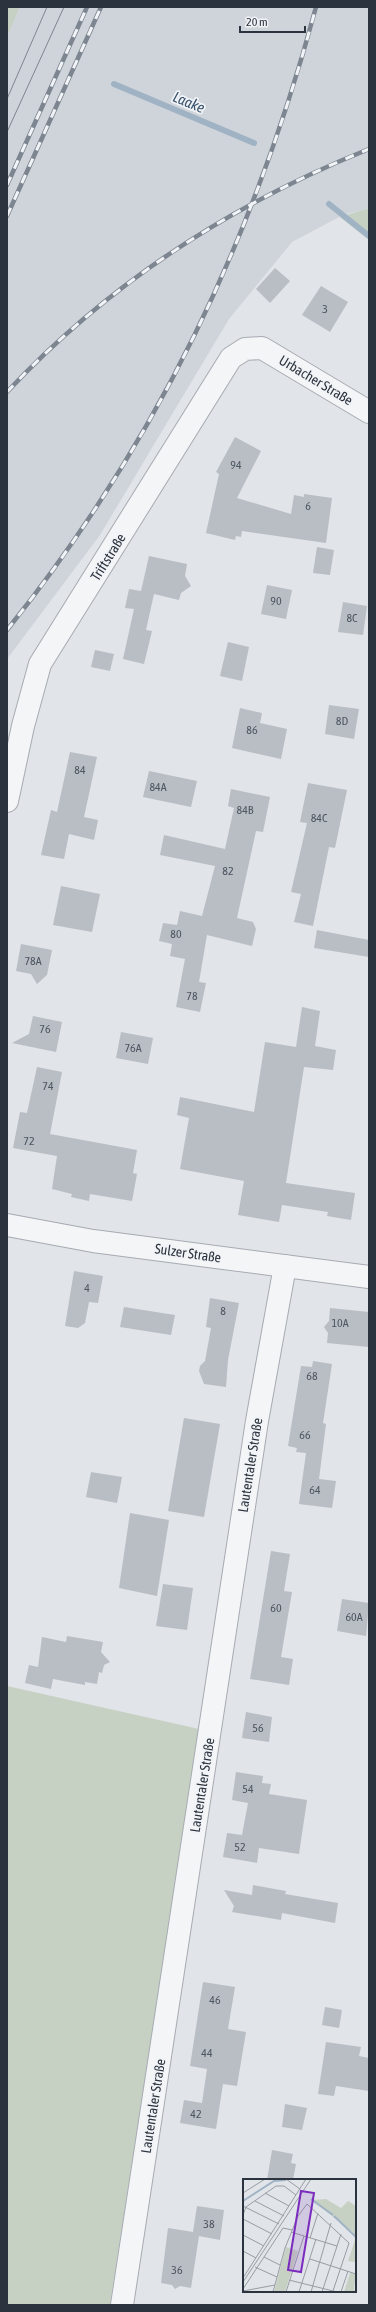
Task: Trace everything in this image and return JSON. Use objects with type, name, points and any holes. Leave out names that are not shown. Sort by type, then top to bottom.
[{"type":"street","name":"Urbacher Straße","points":[[262,348],[369,412]]},
{"type":"street","name":"Triftstraße","points":[[7,801],[23,726],[40,664],[231,358],[245,349],[262,348]]},
{"type":"street","name":"Sulzer Straße","points":[[7,1225],[93,1241],[369,1276]]},
{"type":"street","name":"Lautentaler Straße","points":[[122,2305],[256,1421],[285,1266]]},
{"type":"shaded area","points":[[20,7],[369,7],[369,208],[343,215],[292,242],[229,319],[100,535],[7,659],[7,37]]},
{"type":"green space","points":[[7,7],[20,7],[7,37]]},
{"type":"green space","points":[[369,208],[369,240],[340,217]]},
{"type":"green space","points":[[7,1686],[199,1729],[110,2305],[7,2305]]},
{"type":"building","points":[[275,268],[290,281],[270,303],[256,289]]},
{"type":"building","points":[[321,286],[348,302],[330,332],[302,315]]},
{"type":"building","points":[[235,437],[261,451],[237,498],[291,514],[294,495],[304,497],[304,494],[332,498],[326,543],[242,531],[241,537],[236,536],[235,540],[206,533],[219,474],[216,472]]},
{"type":"building","points":[[317,547],[334,550],[330,575],[313,573]]},
{"type":"building","points":[[149,556],[187,564],[185,576],[191,586],[181,593],[179,600],[154,594],[146,630],[152,631],[144,664],[123,659],[134,609],[125,608],[129,589],[141,591]]},
{"type":"building","points":[[267,585],[292,590],[286,619],[261,614]]},
{"type":"building","points":[[343,602],[367,606],[363,635],[338,632]]},
{"type":"building","points":[[228,642],[249,647],[242,681],[220,676]]},
{"type":"building","points":[[95,650],[114,654],[110,671],[91,667]]},
{"type":"building","points":[[329,705],[359,709],[354,739],[325,734]]},
{"type":"building","points":[[240,708],[262,713],[260,723],[287,729],[281,759],[232,748]]},
{"type":"building","points":[[70,752],[97,757],[84,817],[98,820],[94,840],[69,834],[64,859],[41,855],[51,810],[57,812]]},
{"type":"building","points":[[149,771],[197,781],[191,807],[143,797]]},
{"type":"building","points":[[308,783],[347,790],[335,848],[329,847],[313,926],[294,922],[301,894],[291,892],[307,823],[300,822]]},
{"type":"building","points":[[231,789],[270,797],[263,832],[256,831],[237,918],[253,922],[256,929],[252,946],[207,935],[199,982],[206,983],[200,1012],[176,1007],[185,959],[170,956],[172,944],[159,941],[163,923],[177,925],[180,911],[202,916],[215,866],[160,855],[164,835],[225,849],[234,808],[228,806]]},
{"type":"building","points":[[61,886],[100,894],[92,932],[53,925]]},
{"type":"building","points":[[317,930],[369,940],[369,957],[314,948]]},
{"type":"building","points":[[21,944],[52,950],[47,975],[37,984],[31,974],[16,971]]},
{"type":"building","points":[[302,1007],[320,1011],[315,1046],[336,1050],[333,1070],[304,1067],[286,1183],[355,1193],[351,1220],[327,1216],[328,1212],[282,1205],[279,1222],[238,1215],[244,1181],[180,1169],[189,1118],[177,1115],[180,1097],[254,1112],[265,1042],[296,1047]]},
{"type":"building","points":[[33,1016],[62,1022],[56,1052],[12,1043],[29,1034]]},
{"type":"building","points":[[121,1032],[153,1038],[148,1064],[116,1058]]},
{"type":"building","points":[[37,1067],[62,1072],[50,1134],[137,1150],[133,1173],[137,1174],[132,1201],[90,1194],[89,1201],[71,1197],[72,1194],[52,1189],[57,1156],[13,1148],[20,1112],[27,1113]]},
{"type":"building","points":[[74,1271],[103,1276],[98,1303],[89,1302],[85,1323],[78,1328],[65,1326]]},
{"type":"building","points":[[210,1298],[239,1303],[228,1360],[226,1387],[204,1384],[199,1371],[200,1366],[205,1361],[211,1328],[206,1327]]},
{"type":"building","points":[[124,1307],[175,1315],[171,1335],[120,1327]]},
{"type":"building","points":[[330,1308],[369,1312],[369,1347],[327,1343],[328,1333],[324,1327],[329,1321]]},
{"type":"building","points":[[313,1361],[332,1364],[323,1423],[326,1424],[319,1479],[336,1481],[332,1508],[299,1504],[306,1453],[296,1452],[297,1448],[288,1446],[301,1366],[312,1367]]},
{"type":"building","points":[[184,1418],[220,1424],[204,1517],[168,1511]]},
{"type":"building","points":[[91,1472],[122,1477],[117,1503],[86,1497]]},
{"type":"building","points":[[130,1513],[169,1520],[157,1596],[119,1588]]},
{"type":"building","points":[[271,1551],[290,1554],[284,1591],[292,1592],[281,1657],[293,1659],[289,1685],[250,1679]]},
{"type":"building","points":[[163,1584],[193,1588],[187,1630],[156,1626]]},
{"type":"building","points":[[342,1599],[369,1603],[366,1636],[337,1631]]},
{"type":"building","points":[[67,1636],[103,1642],[101,1652],[110,1662],[104,1665],[102,1673],[99,1672],[97,1684],[85,1682],[85,1685],[53,1679],[51,1689],[25,1683],[29,1665],[38,1667],[42,1637],[66,1642]]},
{"type":"building","points":[[246,1712],[272,1717],[269,1742],[242,1738]]},
{"type":"building","points":[[236,1772],[263,1776],[262,1783],[271,1784],[269,1794],[307,1800],[299,1854],[259,1848],[257,1863],[223,1857],[227,1833],[242,1835],[248,1803],[232,1800]]},
{"type":"building","points":[[253,1885],[286,1891],[285,1894],[338,1903],[335,1923],[282,1913],[281,1920],[232,1912],[234,1906],[224,1890],[252,1895]]},
{"type":"building","points":[[203,1982],[235,1987],[228,2029],[246,2032],[237,2086],[223,2084],[216,2129],[180,2123],[184,2100],[202,2103],[207,2069],[190,2066]]},
{"type":"building","points":[[325,2007],[342,2010],[339,2028],[322,2025]]},
{"type":"building","points":[[326,2042],[361,2047],[359,2056],[369,2058],[369,2091],[336,2086],[334,2096],[318,2094]]},
{"type":"building","points":[[285,2104],[307,2108],[302,2130],[282,2127]]},
{"type":"building","points":[[272,2150],[293,2154],[291,2163],[296,2164],[293,2179],[267,2179]]},
{"type":"building","points":[[197,2206],[224,2210],[220,2240],[199,2236],[191,2288],[180,2286],[175,2289],[172,2285],[161,2283],[168,2228],[193,2232]]},
{"type":"waterway","name":"Laake","points":[[114,84],[254,143]]},
{"type":"waterway","name":"Laake","points":[[329,204],[369,236]]},
{"type":"tram line","points":[[7,99],[47,7]]},
{"type":"tram line","points":[[7,132],[64,7]]},
{"type":"railway","points":[[7,185],[87,7]]},
{"type":"railway","points":[[7,216],[101,7]]},
{"type":"railway","points":[[7,630],[61,559],[110,486],[154,412],[194,335],[231,256],[263,176],[291,92],[316,7]]},
{"type":"railway","points":[[7,392],[46,353],[87,316],[130,282],[174,251],[269,195],[318,171],[369,149]]}]
